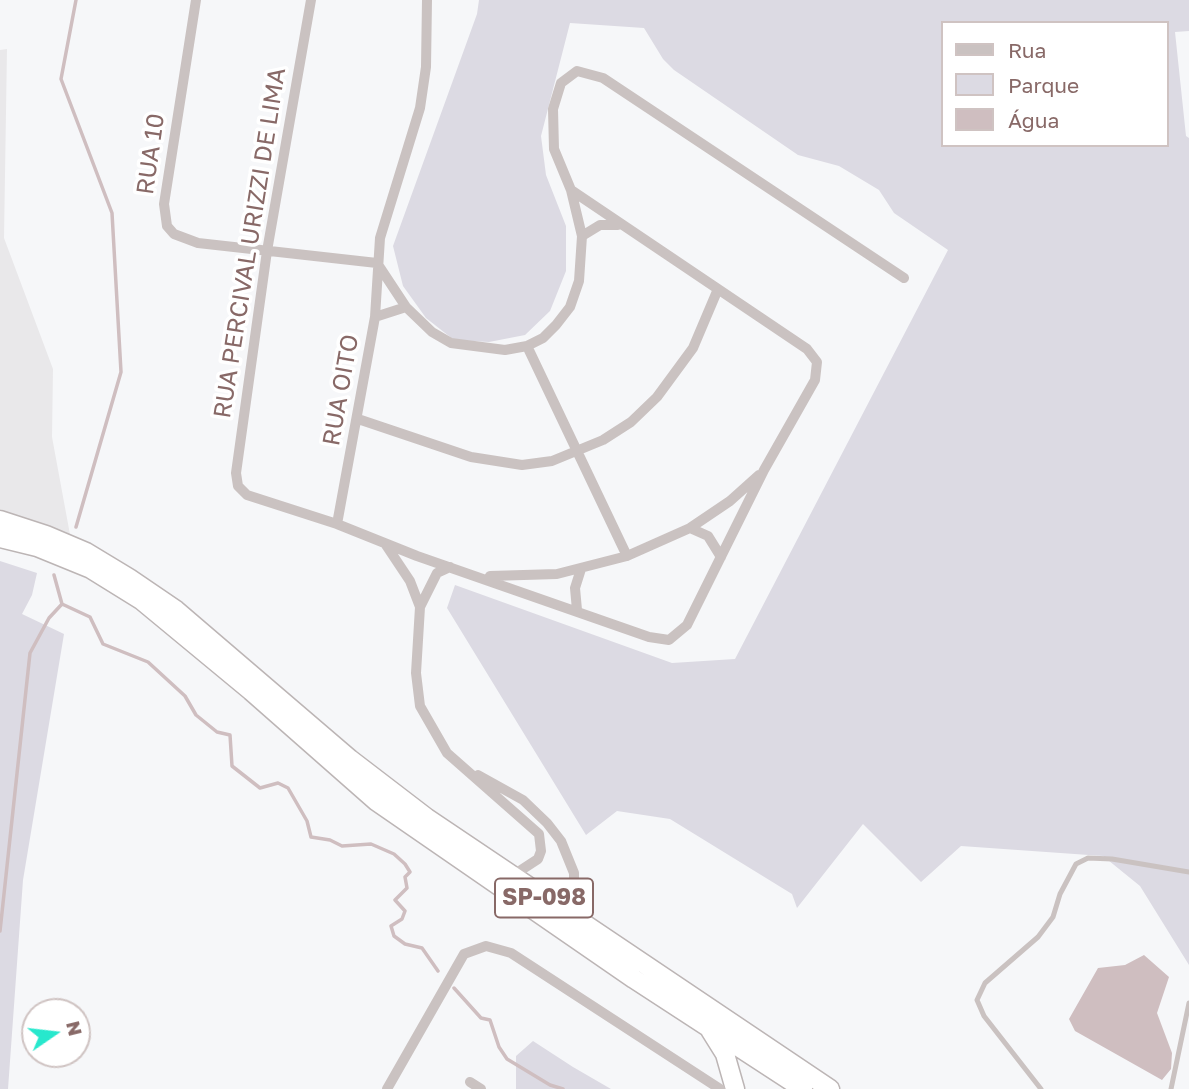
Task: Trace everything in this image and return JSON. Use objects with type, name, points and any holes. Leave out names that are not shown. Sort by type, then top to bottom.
[{"type":"highway","name":"SP-098","points":[[0,520],[86,552],[167,604],[390,790],[512,876],[830,1089]]},
{"type":"highway","name":"SP-098","points":[[0,538],[37,547],[90,569],[141,600],[241,682],[376,802],[803,1089]]},
{"type":"highway","points":[[708,1027],[724,1054],[735,1089]]},
{"type":"street","name":"RUA 10","points":[[196,0],[164,217],[174,233],[198,243],[377,263]]},
{"type":"street","name":"RUA PERCIVAL URIZZI DE LIMA","points":[[311,0],[267,251],[236,473],[242,491],[337,524]]},
{"type":"street","name":"RUA OITO","points":[[337,524],[375,317],[377,263],[389,206],[420,108],[426,67],[428,0]]},
{"type":"street","points":[[377,263],[406,307],[432,332],[451,343],[505,350],[527,346],[543,338],[570,307],[579,281],[582,236],[571,190],[554,149],[553,108],[556,93],[568,75],[588,71],[603,78],[904,278]]},
{"type":"street","points":[[337,524],[649,637],[669,640],[687,625],[764,470],[815,380],[817,362],[807,349],[571,190]]},
{"type":"street","points":[[582,236],[600,225],[620,225]]},
{"type":"street","points":[[358,419],[471,457],[499,462],[538,464],[578,451],[603,440],[631,422],[657,397],[693,348],[718,289]]},
{"type":"street","points":[[375,317],[406,307]]},
{"type":"street","points":[[527,346],[627,556]]},
{"type":"street","points":[[481,576],[527,576],[581,569],[627,556],[690,527],[730,501],[764,470]]},
{"type":"street","points":[[690,527],[708,536],[721,557]]},
{"type":"street","points":[[384,542],[410,581],[420,607]]},
{"type":"street","points":[[450,567],[437,573],[420,607],[416,673],[420,706],[447,753],[539,834],[541,851],[538,859],[512,876]]},
{"type":"street","points":[[577,610],[575,588],[581,569]]},
{"type":"street","points":[[465,770],[500,785],[523,800],[547,822],[561,841],[574,873],[574,886],[567,913]]},
{"type":"street","points":[[387,1089],[464,954],[475,947],[486,946],[510,953],[720,1089]]},
{"type":"street","points":[[470,1082],[481,1089]]},
{"type":"lane","points":[[1041,1089],[984,1016],[977,1000],[985,983],[1038,937],[1054,916],[1060,894],[1076,864],[1088,858],[1112,859],[1189,872]]},
{"type":"lane","points":[[1171,1089],[1189,1003]]},
{"type":"shaded area","points":[[7,49],[4,238],[53,369],[52,437],[71,540],[0,509],[0,50]]},
{"type":"green space","points":[[479,0],[1189,0],[1189,31],[1175,32],[1186,136],[1189,138],[1189,965],[1140,886],[1103,856],[961,846],[921,882],[863,824],[797,908],[792,894],[670,819],[617,811],[586,835],[447,608],[455,585],[672,663],[735,659],[948,250],[894,213],[879,190],[839,166],[798,155],[674,70],[663,59],[644,28],[570,23],[541,136],[546,175],[566,226],[566,271],[550,311],[525,335],[489,342],[454,340],[426,318],[403,286],[393,246],[477,14]]},
{"type":"green space","points":[[0,561],[37,573],[32,595],[22,614],[64,634],[23,880],[8,1089],[0,1089]]},
{"type":"green space","points":[[533,1041],[611,1089],[516,1089],[516,1056]]},
{"type":"water","points":[[1144,955],[1169,977],[1157,1013],[1172,1053],[1171,1069],[1162,1080],[1075,1031],[1069,1019],[1098,968],[1125,965]]},
{"type":"waterway","points":[[76,0],[61,79],[112,213],[121,372],[76,527]]},
{"type":"waterway","points":[[0,931],[30,653],[49,618],[62,604],[54,575]]},
{"type":"waterway","points":[[62,604],[90,617],[103,644],[148,662],[185,696],[196,715],[217,732],[230,735],[232,766],[260,788],[278,783],[288,788],[307,821],[311,837],[330,840],[342,846],[371,844],[394,854],[405,864],[410,872],[405,877],[407,888],[395,900],[405,911],[402,919],[391,926],[394,936],[405,944],[422,948],[438,971]]},
{"type":"waterway","points":[[454,988],[481,1018],[490,1020],[499,1047],[507,1059],[550,1085],[563,1089]]}]
